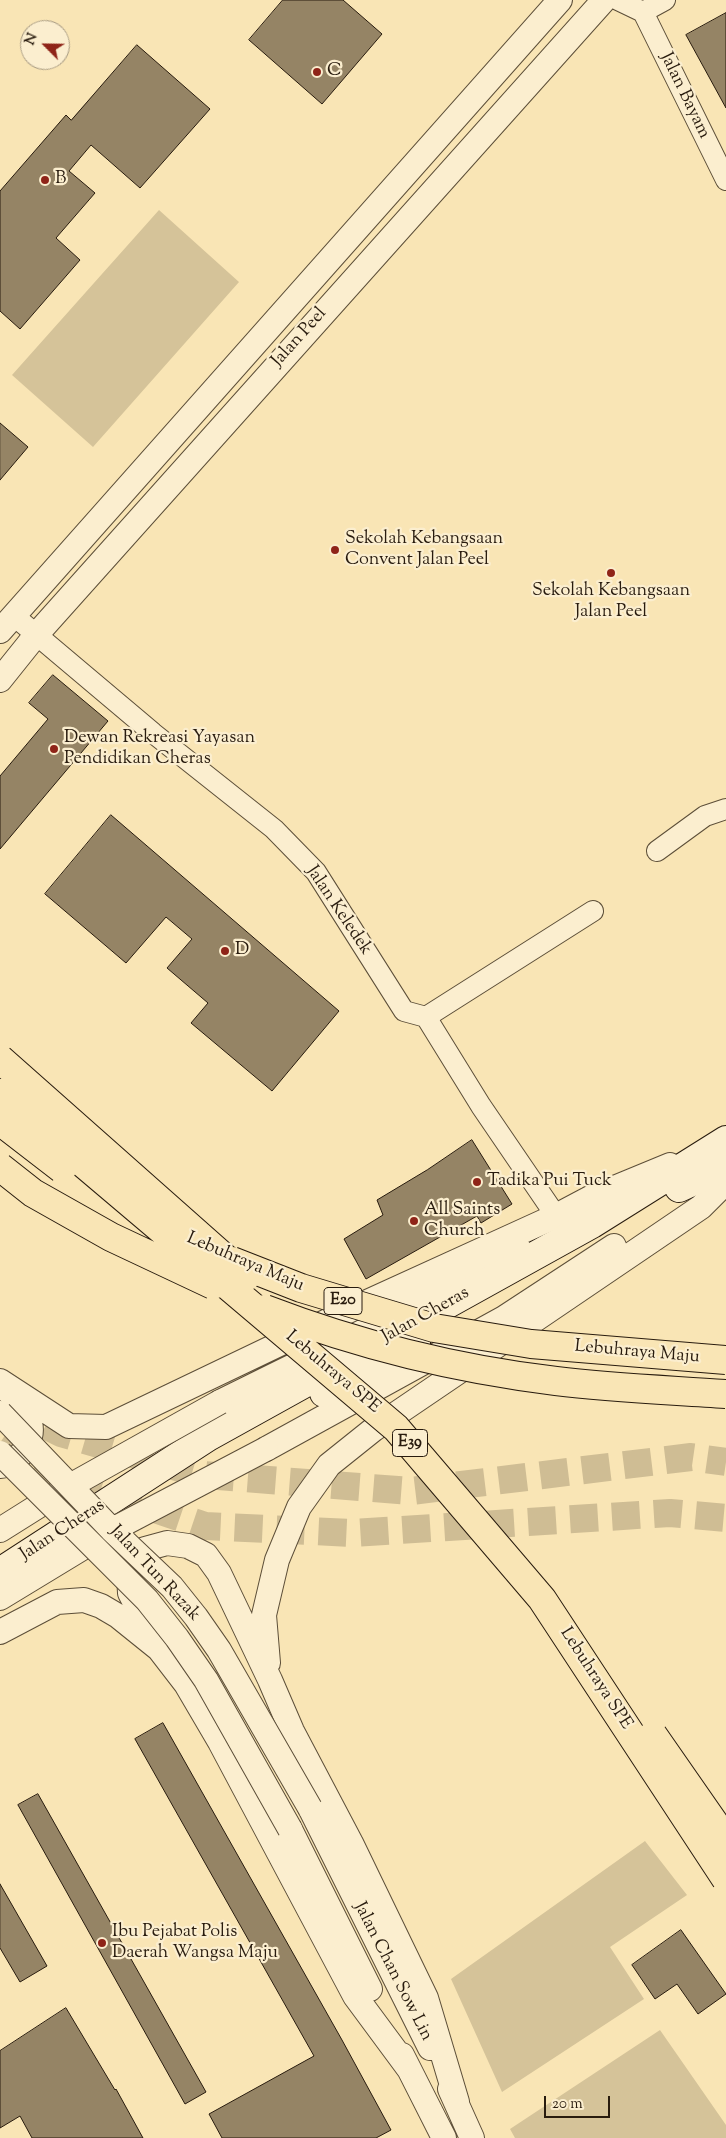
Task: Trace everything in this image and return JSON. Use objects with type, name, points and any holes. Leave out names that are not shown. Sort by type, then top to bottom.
[{"type":"highway","name":"Lebuhraya SPE","points":[[0,1060],[408,1420],[549,1584],[726,1840]]},
{"type":"highway","name":"Lebuhraya SPE","points":[[0,1094],[396,1428],[542,1599],[726,1879]]},
{"type":"highway","name":"Lebuhraya Maju","points":[[0,1121],[67,1172],[135,1213],[235,1262],[301,1288],[434,1328],[531,1344],[726,1360]]},
{"type":"highway","name":"Lebuhraya Maju","points":[[0,1167],[33,1193],[111,1237],[267,1309],[339,1335],[417,1358],[556,1382],[726,1394]]},
{"type":"main road","name":"Jalan Cheras","points":[[0,1572],[208,1437],[724,1150]]},
{"type":"street","name":"Jalan Peel","points":[[7,623],[560,0]]},
{"type":"street","name":"Jalan Peel","points":[[0,680],[36,635],[604,0]]},
{"type":"street","points":[[618,0],[643,12],[665,0]]},
{"type":"street","name":"Jalan Bayam","points":[[643,12],[726,180]]},
{"type":"street","name":"Jalan Keledek","points":[[7,623],[36,635],[153,733],[274,829],[316,872],[404,1011],[426,1017]]},
{"type":"street","points":[[657,851],[705,816],[726,809]]},
{"type":"street","points":[[556,1216],[481,1106],[426,1017],[593,911]]},
{"type":"street","points":[[0,1382],[70,1426],[106,1427],[365,1303],[556,1216],[590,1198],[724,1150]]},
{"type":"street","points":[[0,1530],[70,1486],[220,1402],[419,1304],[584,1212],[724,1150]]},
{"type":"street","points":[[0,1598],[112,1530],[266,1449],[504,1318],[726,1172]]},
{"type":"street","points":[[270,1680],[264,1614],[277,1560],[299,1507],[329,1465],[374,1429],[701,1207],[726,1182]]},
{"type":"street","points":[[0,1382],[21,1406],[30,1424],[29,1439],[23,1454],[6,1466],[0,1466]]},
{"type":"street","name":"Jalan Tun Razak","points":[[0,1413],[112,1530],[172,1587],[215,1643],[310,1808]]},
{"type":"street","name":"Jalan Tun Razak","points":[[0,1453],[147,1600],[177,1638],[206,1680],[290,1829]]},
{"type":"street","points":[[409,2069],[356,1996],[220,1742],[186,1684],[159,1649],[130,1593],[129,1575],[145,1549],[167,1543],[188,1546],[206,1555],[219,1573],[292,1731],[350,1843],[426,1998],[457,2102]]},
{"type":"street","points":[[0,1632],[58,1602],[84,1600],[118,1616],[159,1649]]},
{"type":"street","name":"Jalan Chan Sow Lin","points":[[310,1808],[457,2102],[472,2138]]},
{"type":"street","name":"Jalan Chan Sow Lin","points":[[290,1829],[444,2138]]},
{"type":"shaded area","points":[[159,210],[239,282],[93,447],[12,375]]},
{"type":"shaded area","points":[[645,1841],[687,1895],[610,1947],[644,1999],[502,2092],[451,1979]]},
{"type":"shaded area","points":[[660,2030],[726,2125],[726,2138],[515,2138],[510,2129]]},
{"type":"building","name":"C","points":[[283,0],[343,0],[382,34],[322,104],[249,40]]},
{"type":"building","points":[[726,13],[726,108],[686,35]]},
{"type":"building","name":"B","points":[[137,45],[210,109],[140,188],[91,145],[69,171],[95,193],[56,238],[80,260],[20,329],[0,311],[0,191],[66,115],[71,120]]},
{"type":"building","points":[[0,423],[28,447],[0,480]]},
{"type":"building","name":"Dewan Rekreasi Yayasan Pendidikan Cheras","points":[[53,675],[108,721],[0,849],[0,776],[48,719],[29,703]]},
{"type":"building","name":"D","points":[[111,815],[339,1011],[272,1091],[191,1023],[208,1003],[167,968],[192,939],[166,917],[126,963],[45,894]]},
{"type":"building","name":"All Saints Church","points":[[472,1140],[512,1204],[481,1223],[477,1216],[366,1279],[344,1239],[383,1215],[377,1200]]},
{"type":"building","points":[[163,1723],[391,2130],[376,2138],[222,2138],[209,2114],[314,2056],[135,1739]]},
{"type":"building","points":[[38,1794],[206,2092],[185,2104],[18,1805]]},
{"type":"building","points":[[0,1884],[47,1966],[20,1982],[0,1948]]},
{"type":"building","points":[[681,1930],[726,1994],[698,2014],[677,1984],[655,1999],[632,1965]]},
{"type":"building","points":[[66,2008],[116,2089],[143,2138],[32,2138],[20,2116],[0,2128],[0,2051]]},
{"type":"tunnel","points":[[8,1407],[61,1433],[204,1475],[411,1491],[691,1457],[726,1462]]},
{"type":"tunnel","points":[[0,1443],[45,1472],[205,1526],[353,1533],[670,1513],[726,1518]]},
{"type":"place","name":"C","points":[[317,72]]},
{"type":"place","name":"B","points":[[45,180]]},
{"type":"place","name":"Sekolah Kebangsaan Convent Jalan Peel","points":[[335,550]]},
{"type":"place","name":"Sekolah Kebangsaan Jalan Peel","points":[[611,573]]},
{"type":"place","name":"Dewan Rekreasi Yayasan Pendidikan Cheras","points":[[54,749]]},
{"type":"place","name":"D","points":[[225,951]]},
{"type":"place","name":"Tadika Pui Tuck","points":[[477,1182]]},
{"type":"place","name":"All Saints Church","points":[[414,1221]]},
{"type":"place","name":"Ibu Pejabat Polis Daerah Wangsa Maju","points":[[102,1943]]}]
